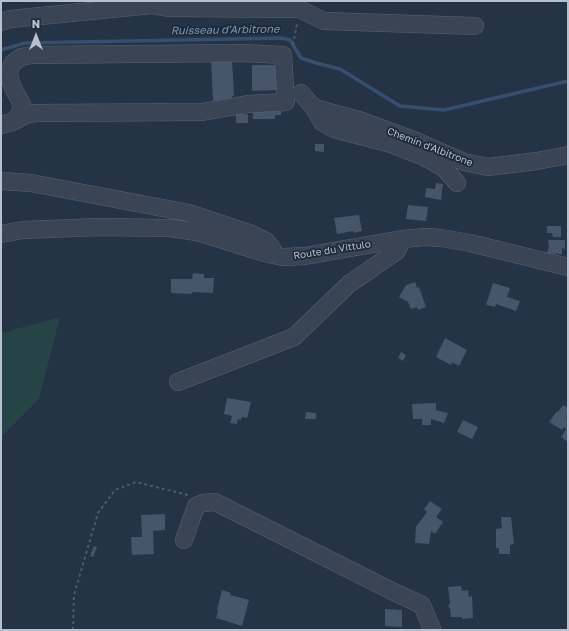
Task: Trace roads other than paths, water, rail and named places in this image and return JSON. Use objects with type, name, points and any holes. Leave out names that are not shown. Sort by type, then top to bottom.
[{"type":"street","points":[[1,22],[10,19],[152,5],[170,8],[299,9],[324,21],[475,26]]},
{"type":"street","points":[[243,53],[283,56],[286,102],[248,104],[202,112],[28,109],[14,90],[7,68],[21,57],[32,55],[243,53]]},
{"type":"street","name":"Chemin d'Albitrone","points":[[301,93],[312,106],[327,112],[360,120],[416,141],[464,162],[488,167],[537,161],[568,155]]},
{"type":"street","points":[[312,106],[322,122],[334,129],[384,142],[422,156],[444,168],[457,183]]},
{"type":"street","points":[[8,123],[23,116],[28,109]]},
{"type":"street","points":[[1,181],[31,183],[189,213],[252,234],[266,241],[272,248],[273,255]]},
{"type":"street","name":"Route du Vittulo","points":[[1,234],[31,230],[99,227],[170,228],[197,232],[264,253],[283,256],[305,256],[402,239],[425,237],[470,243],[568,267]]},
{"type":"street","points":[[178,382],[294,337],[349,284],[397,251],[402,239]]},
{"type":"street","points":[[184,540],[196,506],[203,503],[215,502],[422,605],[432,629],[431,630]]},
{"type":"waterway","name":"Ruisseau d'Arbitrone","points":[[1,50],[25,43],[282,38],[290,40],[301,58],[340,69],[400,106],[444,110],[568,81]]}]
